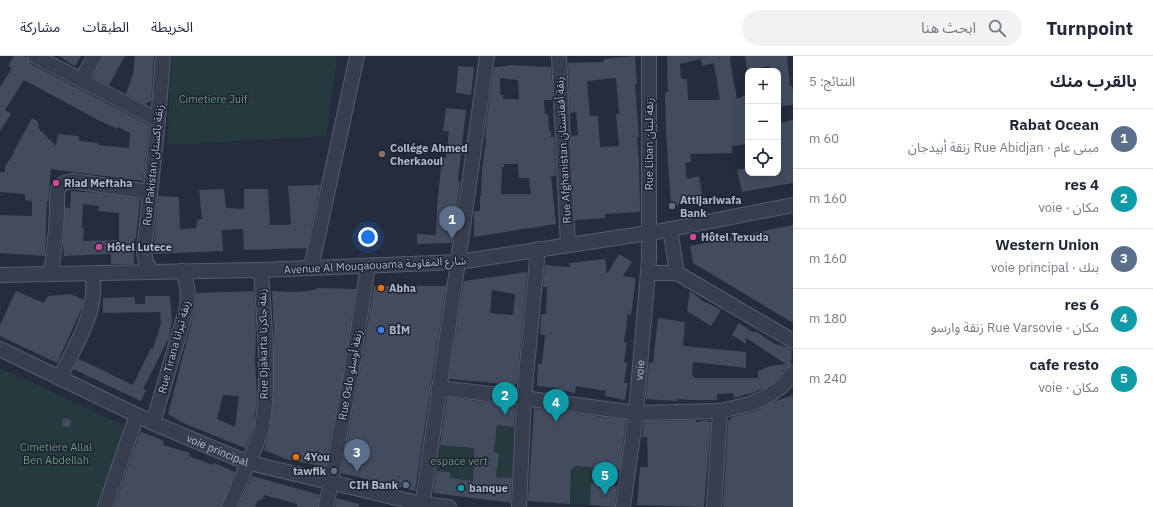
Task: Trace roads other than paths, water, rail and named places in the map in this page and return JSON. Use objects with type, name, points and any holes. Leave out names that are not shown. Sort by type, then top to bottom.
[{"type":"street","points":[[35,56],[158,120]]},
{"type":"street","points":[[81,80],[95,56]]},
{"type":"street","name":"Rue Pakistan زنقة باكستان","points":[[153,272],[148,268],[144,257],[163,56]]},
{"type":"street","points":[[311,268],[357,56]]},
{"type":"street","points":[[422,506],[487,56]]},
{"type":"street","name":"Rue Afghanistan زنقة أفغانستان","points":[[559,56],[568,244]]},
{"type":"street","name":"Rue Liban زنقة لبنان","points":[[649,56],[650,233]]},
{"type":"street","points":[[51,274],[57,228],[57,199],[61,185],[73,181],[150,192]]},
{"type":"street","name":"Avenue Al Mouqaouama شارع المقاومة","points":[[0,275],[261,270],[458,262],[568,244],[650,233],[793,205]]},
{"type":"street","points":[[670,229],[677,273]]},
{"type":"street","name":"voie","points":[[624,507],[636,413],[650,233]]},
{"type":"street","points":[[518,507],[524,398],[538,249]]},
{"type":"street","name":"Rue Oslo زنقة أوسلو","points":[[326,507],[351,375],[368,266]]},
{"type":"street","name":"Rue Djakarta زنقة جاكرتا","points":[[229,507],[262,429],[266,389],[266,350],[261,270]]},
{"type":"street","name":"Rue Tirana زنقة تيرانا","points":[[153,422],[186,307],[188,292],[182,271]]},
{"type":"street","points":[[648,273],[677,273],[793,341]]},
{"type":"street","points":[[60,378],[91,309],[93,301],[93,274]]},
{"type":"street","name":"voie principal","points":[[0,349],[137,415],[248,462],[422,506],[450,507]]},
{"type":"street","points":[[439,388],[636,413],[720,411],[750,404],[766,397],[781,387],[793,373]]},
{"type":"street","points":[[714,507],[720,411]]},
{"type":"street","points":[[105,507],[137,415]]},
{"type":"place","name":"Collége Ahmed Cherkaoui","points":[[382,154]]},
{"type":"place","name":"Riad Meftaha","points":[[56,183]]},
{"type":"place","name":"Attijariwafa Bank","points":[[672,206]]},
{"type":"place","name":"Hôtel Texuda","points":[[693,237]]},
{"type":"place","name":"Rabat Ocean","points":[[452,239]]},
{"type":"place","name":"Hôtel Lutece","points":[[99,247]]},
{"type":"place","name":"Abha","points":[[381,288]]},
{"type":"place","name":"BİM","points":[[381,330]]},
{"type":"place","name":"res 4","points":[[505,415]]},
{"type":"place","name":"res 6","points":[[556,422]]},
{"type":"place","name":"4You","points":[[296,457]]},
{"type":"place","name":"tawfik","points":[[334,471]]},
{"type":"place","name":"Western Union","points":[[357,472]]},
{"type":"place","name":"CIH Bank","points":[[406,485]]},
{"type":"place","name":"banque","points":[[461,488]]},
{"type":"place","name":"cafe resto","points":[[605,495]]},
{"type":"park label","name":"Cimetiere Juif","points":[[213,99]]},
{"type":"park label","name":"Cimetière Allal Ben Abdellah","points":[[56,453]]},
{"type":"park label","name":"espace vert","points":[[459,461]]}]
